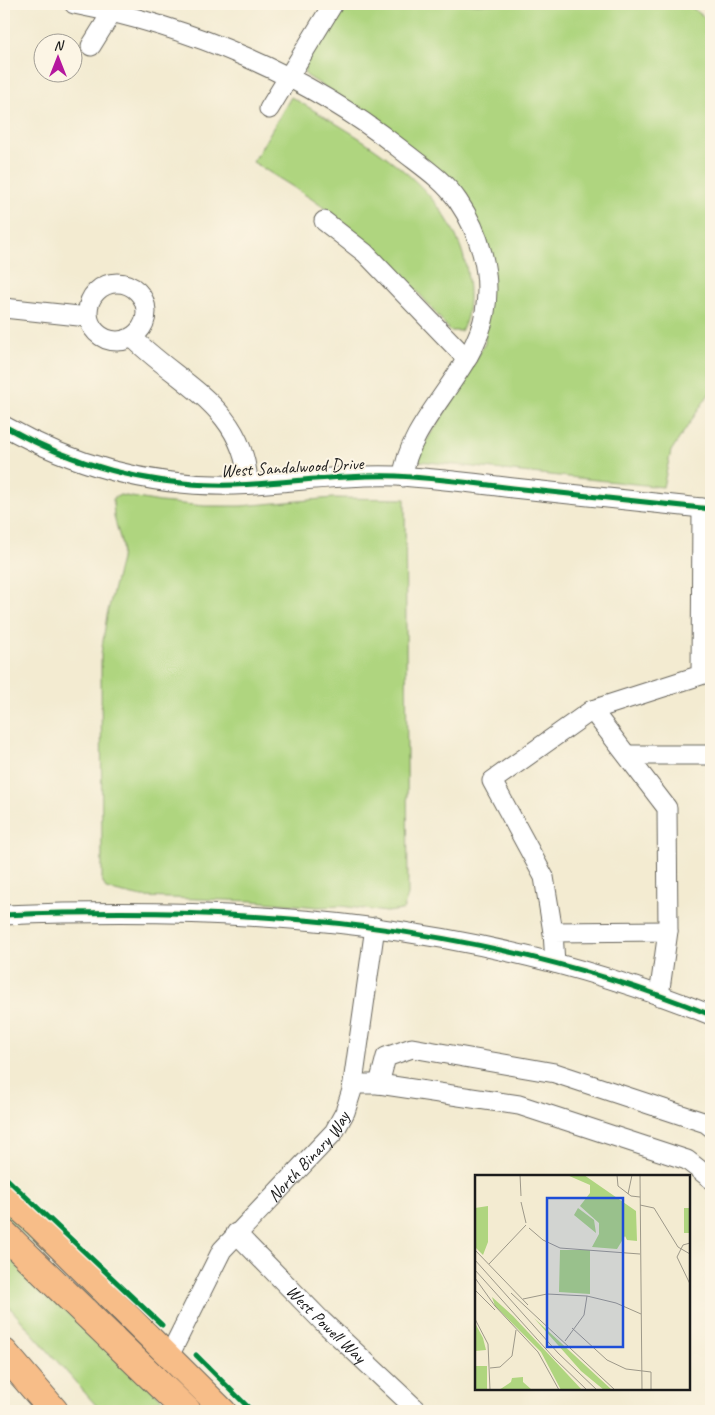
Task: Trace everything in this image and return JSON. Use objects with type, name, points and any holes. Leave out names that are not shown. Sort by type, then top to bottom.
[{"type":"highway","points":[[4,1234],[187,1411]]},
{"type":"highway","points":[[4,1353],[54,1411]]},
{"type":"main road","points":[[4,1195],[35,1223],[224,1411]]},
{"type":"street","points":[[74,4],[115,8],[199,38],[289,78],[328,100],[388,140],[428,170],[457,200],[478,239],[483,257],[487,287],[482,326],[467,359],[413,443],[405,464],[403,477]]},
{"type":"street","points":[[269,110],[333,4]]},
{"type":"street","points":[[91,46],[115,8]]},
{"type":"street","points":[[324,221],[365,253],[467,359]]},
{"type":"street","points":[[111,284],[129,286],[136,291],[145,306],[143,323],[132,337],[116,341],[108,340],[95,331],[88,317],[91,299],[96,292],[111,284]]},
{"type":"street","points":[[4,308],[88,317]]},
{"type":"street","points":[[132,337],[199,392],[223,417],[242,448],[248,484]]},
{"type":"street","name":"West Sandalwood Drive","points":[[4,426],[73,459],[123,474],[177,483],[248,484],[342,476],[403,477],[706,509]]},
{"type":"street","points":[[555,963],[553,932],[544,876],[492,781],[592,710],[701,675],[706,509]]},
{"type":"street","points":[[592,710],[668,808],[668,931],[659,996]]},
{"type":"street","points":[[627,755],[711,755]]},
{"type":"street","points":[[4,915],[118,912],[220,913],[376,927],[477,944],[555,963],[659,996],[711,1015]]},
{"type":"street","name":"North Binary Way","points":[[169,1356],[214,1263],[236,1233],[334,1132],[345,1112],[353,1084],[376,927]]},
{"type":"street","points":[[553,932],[668,931]]},
{"type":"street","points":[[379,1084],[386,1056],[412,1048],[555,1073],[706,1123],[711,1127]]},
{"type":"street","points":[[353,1084],[379,1084],[519,1105],[687,1160],[711,1179]]},
{"type":"street","name":"West Powell Way","points":[[236,1233],[322,1322],[418,1411]]},
{"type":"green space","points":[[344,4],[687,4],[711,22],[711,391],[671,451],[663,487],[418,461],[421,449],[464,383],[485,343],[484,236],[346,100],[304,73],[307,61]]},
{"type":"green space","points":[[291,97],[376,149],[426,192],[446,218],[460,247],[468,279],[469,306],[461,331],[450,331],[409,283],[347,225],[311,199],[253,162]]},
{"type":"green space","points":[[120,495],[160,502],[205,506],[241,506],[333,498],[405,499],[408,895],[403,910],[386,912],[341,906],[318,907],[253,901],[142,897],[106,889],[102,880],[101,654],[107,615],[121,559],[122,545],[114,517],[113,499]]},
{"type":"green space","points":[[4,1209],[187,1390],[4,1216]]},
{"type":"green space","points":[[4,1247],[174,1411],[101,1411],[4,1301]]},
{"type":"cycle path","points":[[4,426],[31,440],[86,463],[144,478],[173,482],[203,485],[234,485],[356,476],[396,476],[711,509]]},
{"type":"cycle path","points":[[4,915],[186,913],[364,926],[451,940],[538,959],[625,984],[711,1015]]},
{"type":"cycle path","points":[[4,1176],[162,1325]]},
{"type":"cycle path","points":[[196,1355],[252,1411]]}]
